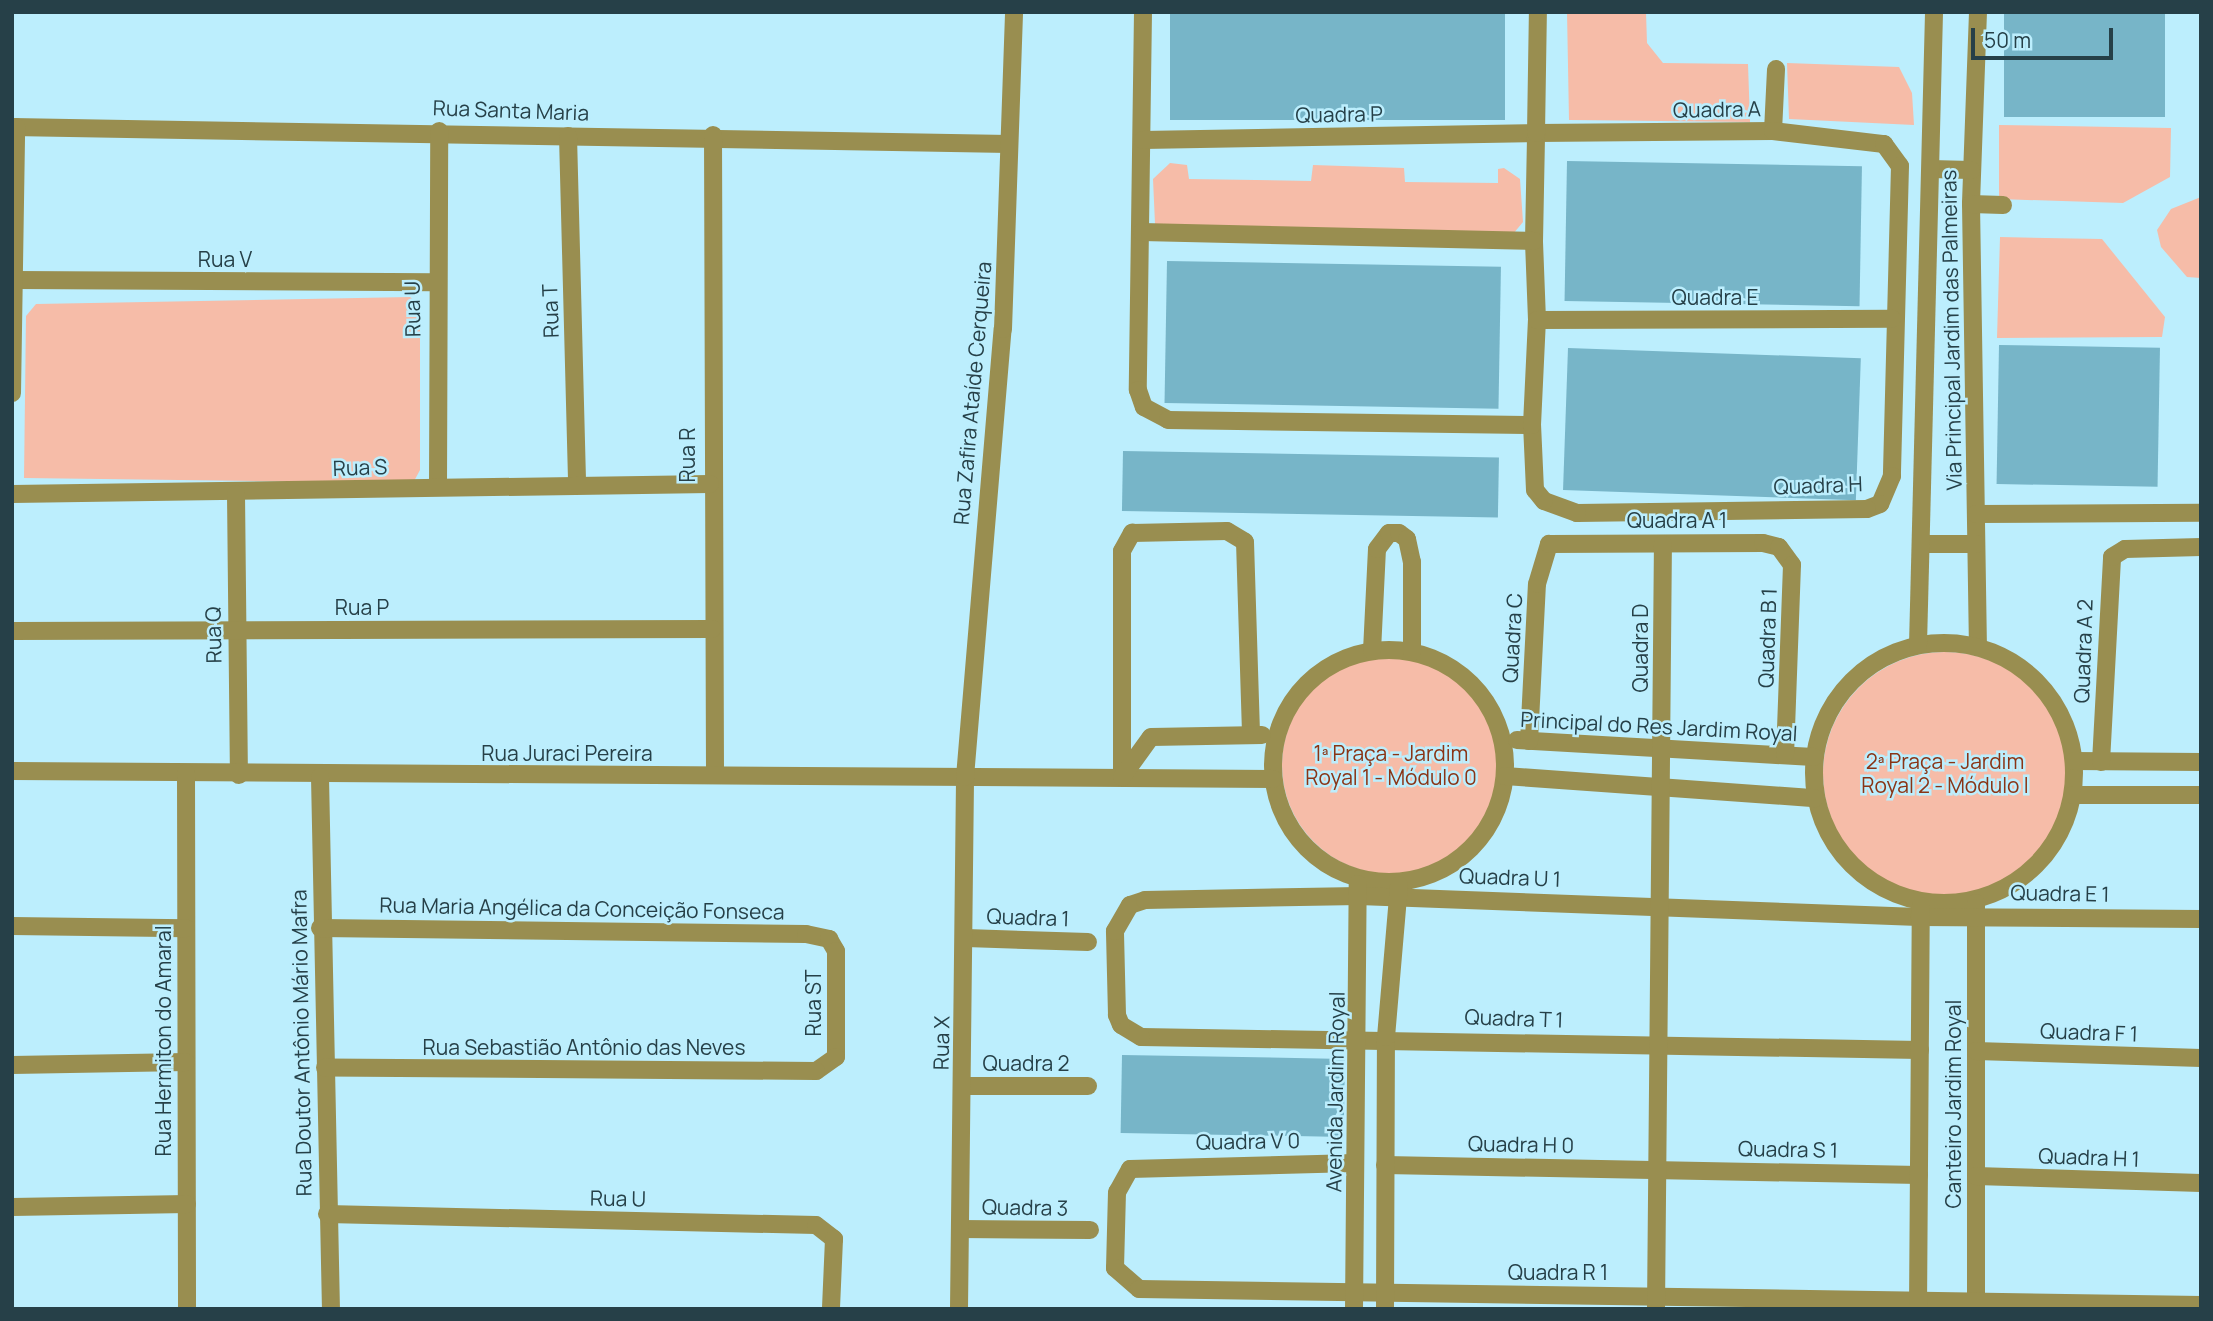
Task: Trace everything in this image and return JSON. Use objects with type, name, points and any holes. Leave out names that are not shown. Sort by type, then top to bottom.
[{"type":"street","name":"Rua Zafira Ataíde Cerqueira","points":[[965,777],[1003,329],[1014,12]]},
{"type":"street","points":[[1143,12],[1138,390],[1154,417],[1532,425],[1537,320],[1534,240],[1538,12]]},
{"type":"street","name":"Via Principal Jardim das Palmeiras","points":[[1919,645],[1934,12]]},
{"type":"street","name":"Via Principal Jardim das Palmeiras","points":[[1978,12],[1971,170],[1978,647]]},
{"type":"street","points":[[1773,131],[1776,69]]},
{"type":"street","name":"Rua Santa Maria","points":[[14,127],[439,131],[568,136],[713,135],[1009,144]]},
{"type":"street","points":[[12,393],[16,280],[14,127]]},
{"type":"street","name":"Rua U","points":[[438,487],[434,282],[439,131]]},
{"type":"street","name":"Quadra A","points":[[1536,133],[1773,131],[1869,138],[1894,150]]},
{"type":"street","name":"Quadra P","points":[[1143,140],[1536,133]]},
{"type":"street","name":"Rua R","points":[[713,135],[710,484],[715,775]]},
{"type":"street","name":"Rua T","points":[[568,136],[577,485]]},
{"type":"street","name":"Quadra H","points":[[1532,425],[1535,490],[1544,501],[1577,513],[1880,504],[1892,476],[1892,319],[1900,166],[1894,150]]},
{"type":"street","points":[[1931,169],[1971,170]]},
{"type":"street","points":[[1971,204],[2003,205]]},
{"type":"street","points":[[1142,232],[1534,240]]},
{"type":"street","name":"Rua V","points":[[16,280],[434,282]]},
{"type":"street","name":"Quadra E","points":[[1537,320],[1892,319]]},
{"type":"street","name":"Rua S","points":[[12,494],[236,494],[438,487],[710,484]]},
{"type":"street","name":"Rua Q","points":[[236,494],[235,631],[239,775]]},
{"type":"street","points":[[1976,514],[2201,513]]},
{"type":"street","points":[[1122,777],[1122,551],[1132,533],[1227,531],[1245,542],[1251,735]]},
{"type":"street","points":[[1372,651],[1377,549],[1389,533],[1399,533],[1407,539],[1412,562],[1412,652]]},
{"type":"street","name":"Quadra A 1","points":[[1552,541],[1763,543],[1779,547],[1792,565]]},
{"type":"street","name":"Quadra C","points":[[1529,741],[1537,584],[1552,541]]},
{"type":"street","name":"Quadra D","points":[[1656,1302],[1663,544]]},
{"type":"street","points":[[1921,544],[1976,544]]},
{"type":"street","name":"Quadra A 2","points":[[2101,762],[2109,568],[2125,549],[2201,547]]},
{"type":"street","name":"Quadra B 1","points":[[1785,754],[1792,565]]},
{"type":"street","name":"Rua P","points":[[12,631],[712,629]]},
{"type":"street","points":[[1920,909],[1864,876],[1836,845],[1815,798],[1814,757],[1825,718],[1847,684],[1880,659],[1919,645],[1978,647],[2019,666],[2044,690],[2062,718],[2074,761],[2073,795],[2050,850],[2004,889],[1976,907]]},
{"type":"street","points":[[1372,651],[1412,652],[1469,683],[1502,740],[1505,776],[1494,814],[1472,847],[1451,864],[1399,889],[1357,877],[1300,841],[1282,812],[1273,779],[1277,734],[1309,681],[1328,667],[1372,651]]},
{"type":"street","points":[[1122,777],[1151,737],[1277,734]]},
{"type":"street","name":"Principal do Res Jardim Royal","points":[[1502,740],[1662,752],[1814,757]]},
{"type":"street","points":[[2074,761],[2201,762]]},
{"type":"street","name":"Rua Juraci Pereira","points":[[12,771],[320,777],[715,775],[1273,779]]},
{"type":"street","name":"Rua Hermiton do Amaral","points":[[186,773],[187,1309]]},
{"type":"street","points":[[1505,776],[1815,798]]},
{"type":"street","name":"Rua Doutor Antônio Mário Mafra","points":[[320,777],[320,928],[331,1309]]},
{"type":"street","name":"Rua X","points":[[958,1309],[965,938],[965,777]]},
{"type":"street","points":[[2073,795],[2201,795]]},
{"type":"street","name":"Avenida Jardim Royal","points":[[1354,1301],[1355,1163],[1361,1037],[1357,877]]},
{"type":"street","points":[[1385,1302],[1386,1037],[1399,889]]},
{"type":"street","name":"Quadra U 1","points":[[1117,1015],[1115,931],[1130,905],[1145,900],[1359,896],[1399,889],[1658,906],[1920,909]]},
{"type":"street","name":"Quadra E 1","points":[[1920,909],[1976,907],[2201,919]]},
{"type":"street","name":"Canteiro Jardim Royal","points":[[1976,907],[1976,1305]]},
{"type":"street","name":"Canteiro Jardim Royal","points":[[1918,1305],[1920,909]]},
{"type":"street","points":[[12,926],[186,928]]},
{"type":"street","name":"Rua Maria Angélica da Conceição Fonseca","points":[[320,928],[806,934],[830,939],[836,951]]},
{"type":"street","name":"Quadra 1","points":[[965,938],[1088,942]]},
{"type":"street","name":"Rua ST","points":[[836,951],[836,1057]]},
{"type":"street","name":"Quadra T 1","points":[[1117,1015],[1121,1025],[1141,1037],[1386,1037],[1920,1050]]},
{"type":"street","name":"Quadra F 1","points":[[1976,1051],[2201,1058]]},
{"type":"street","name":"Rua Sebastião Antônio das Neves","points":[[325,1068],[817,1071],[836,1057]]},
{"type":"street","points":[[12,1065],[186,1062]]},
{"type":"street","name":"Quadra 2","points":[[963,1086],[1088,1086]]},
{"type":"street","name":"Quadra V 0","points":[[1139,1289],[1115,1268],[1115,1228],[1121,1178],[1140,1166],[1355,1163]]},
{"type":"street","name":"Quadra H 0","points":[[1385,1165],[1656,1169]]},
{"type":"street","name":"Quadra S 1","points":[[1656,1169],[1919,1175]]},
{"type":"street","name":"Quadra H 1","points":[[1976,1176],[2201,1183]]},
{"type":"street","points":[[12,1207],[187,1204]]},
{"type":"street","name":"Rua U","points":[[327,1214],[816,1225],[834,1239],[831,1309]]},
{"type":"street","name":"Quadra 3","points":[[960,1229],[1090,1230]]},
{"type":"street","name":"Quadra R 1","points":[[1139,1289],[1385,1302],[2201,1305]]},
{"type":"green space","points":[[1567,12],[1646,12],[1647,43],[1663,63],[1748,64],[1750,122],[1569,120]]},
{"type":"green space","points":[[1787,63],[1899,67],[1912,93],[1914,125],[1789,119]]},
{"type":"green space","points":[[1999,125],[2171,128],[2170,177],[2123,203],[1999,199]]},
{"type":"green space","points":[[1170,163],[1187,165],[1189,179],[1311,181],[1313,165],[1404,168],[1405,182],[1498,183],[1498,169],[1504,168],[1520,179],[1523,222],[1513,234],[1155,224],[1153,179]]},
{"type":"green space","points":[[2201,197],[2201,278],[2187,277],[2161,247],[2157,230],[2171,209]]},
{"type":"green space","points":[[2000,237],[2102,239],[2165,317],[2162,337],[1997,338]]},
{"type":"green space","points":[[410,297],[420,305],[420,470],[413,483],[24,478],[26,316],[36,304]]},
{"type":"green space","name":"2ª Praça - Jardim Royal 2 - Módulo I","points":[[1945,652],[1969,654],[1992,661],[2031,688],[2058,727],[2065,750],[2065,798],[2058,821],[2031,860],[1992,887],[1969,894],[1945,896],[1921,894],[1898,887],[1859,860],[1832,821],[1825,798],[1823,774],[1825,750],[1832,727],[1859,688],[1898,661],[1921,654]]},
{"type":"green space","name":"1ª Praça - Jardim Royal 1 - Módulo 0","points":[[1402,656],[1423,660],[1443,669],[1460,680],[1476,696],[1496,733],[1500,765],[1492,807],[1482,826],[1460,850],[1423,870],[1380,874],[1359,870],[1339,861],[1322,850],[1306,834],[1286,797],[1282,754],[1286,733],[1295,713],[1306,696],[1322,680],[1359,660]]},
{"type":"building","points":[[1170,12],[1505,12],[1505,120],[1170,120]]},
{"type":"building","points":[[2004,12],[2165,12],[2165,117],[2004,117]]},
{"type":"building","points":[[1567,161],[1862,166],[1860,306],[1565,301]]},
{"type":"building","points":[[1167,261],[1501,267],[1498,409],[1165,403]]},
{"type":"building","points":[[1999,345],[2160,348],[2158,487],[1997,484]]},
{"type":"building","points":[[1568,348],[1861,358],[1856,500],[1563,490]]},
{"type":"building","points":[[1123,451],[1499,458],[1498,518],[1122,511]]},
{"type":"building","points":[[1122,1055],[1345,1059],[1344,1137],[1121,1133]]}]
